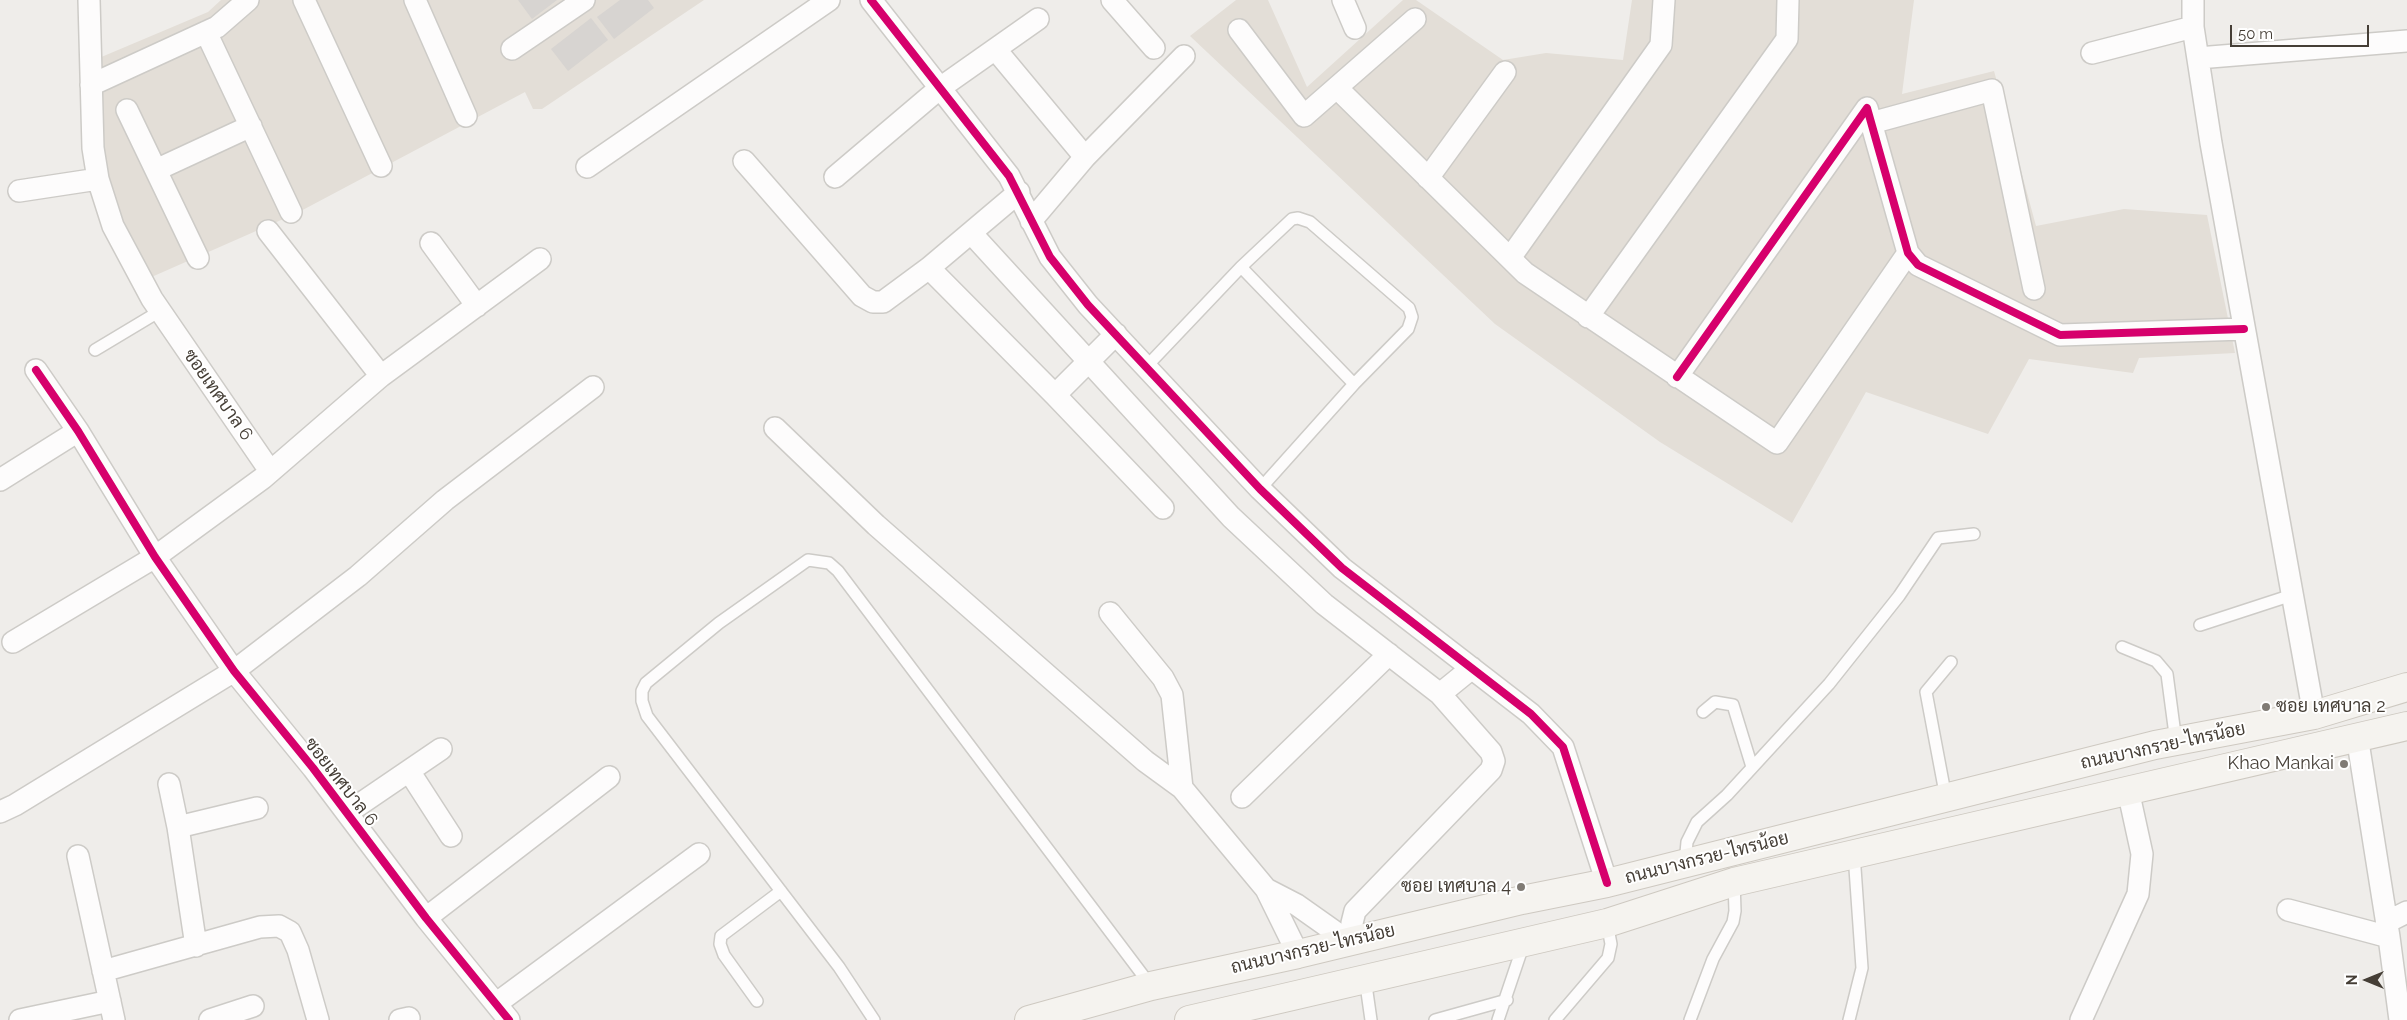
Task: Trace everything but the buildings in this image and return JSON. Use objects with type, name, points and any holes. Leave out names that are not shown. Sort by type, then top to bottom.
[{"type":"main road","name":"ถนนบางกรวย-ไทรน้อย","points":[[1029,1020],[1151,986],[1298,954],[1522,900],[1607,883],[2155,745],[2314,715],[2407,688]]},
{"type":"main road","name":"ถนนบางกรวย-ไทรน้อย","points":[[1189,1020],[1607,923],[1734,882],[2356,736],[2407,726]]},
{"type":"main road","name":"ถนนบางกรวย-ไทรน้อย","points":[[2064,768],[2072,803]]},
{"type":"street","name":"ซอยเทศบาล 6","points":[[89,0],[93,148],[98,179],[113,226],[160,311],[270,471]]},
{"type":"street","points":[[91,85],[217,27],[248,0]]},
{"type":"street","points":[[304,0],[382,166]]},
{"type":"street","points":[[415,0],[466,116]]},
{"type":"street","points":[[512,49],[584,0]]},
{"type":"street","points":[[587,167],[829,0]]},
{"type":"street","points":[[872,0],[1009,176],[1019,192],[1031,221],[1050,257],[1088,305],[1260,489],[1342,568],[1531,714],[1563,747],[1607,883]]},
{"type":"street","points":[[1343,0],[1355,28]]},
{"type":"street","points":[[1510,258],[1661,45],[1664,0]]},
{"type":"street","points":[[1588,317],[1787,39],[1788,0]]},
{"type":"street","points":[[2193,0],[2193,27],[2211,143],[2314,715]]},
{"type":"street","points":[[1116,1],[1154,48]]},
{"type":"street","points":[[835,177],[940,88],[1038,19]]},
{"type":"street","points":[[1239,30],[1304,116],[1415,19]]},
{"type":"street","points":[[2092,53],[2193,27]]},
{"type":"street","points":[[206,32],[291,212]]},
{"type":"street","points":[[2198,58],[2407,41]]},
{"type":"street","points":[[996,50],[1085,157]]},
{"type":"street","points":[[1031,221],[1085,157],[1184,56]]},
{"type":"street","points":[[1428,178],[1505,72]]},
{"type":"street","points":[[1336,88],[1525,273],[1777,443],[1908,253]]},
{"type":"street","points":[[1871,123],[1992,90],[2034,289]]},
{"type":"street","points":[[1677,377],[1867,108],[1908,253],[1918,265],[2060,335],[2244,329]]},
{"type":"street","points":[[127,110],[198,258]]},
{"type":"street","points":[[156,170],[251,126]]},
{"type":"street","points":[[744,161],[862,296],[873,302],[883,302],[972,234],[1019,192]]},
{"type":"street","points":[[19,191],[98,179]]},
{"type":"street","points":[[268,231],[381,376]]},
{"type":"street","points":[[972,234],[1231,517],[1324,604],[1440,694],[1491,752],[1494,761],[1491,770],[1355,911],[1351,940],[1297,905],[1266,889]]},
{"type":"street","points":[[431,243],[477,306]]},
{"type":"street","points":[[13,642],[155,557],[270,471],[381,376],[540,260]]},
{"type":"street","points":[[928,268],[1055,395],[1163,508]]},
{"type":"street","points":[[1055,395],[1116,334]]},
{"type":"street","name":"ซอยเทศบาล 6","points":[[36,370],[78,431],[155,557],[234,671],[347,813],[426,918],[509,1020]]},
{"type":"street","points":[[0,812],[15,805],[234,671],[358,576],[445,500],[593,387]]},
{"type":"street","points":[[775,428],[876,525],[1145,761],[1182,788],[1266,889],[1298,954]]},
{"type":"street","points":[[0,480],[78,431]]},
{"type":"street","points":[[1110,614],[1163,678],[1172,695],[1182,788]]},
{"type":"street","points":[[1242,797],[1389,654]]},
{"type":"street","points":[[1440,694],[1472,668]]},
{"type":"street","points":[[2356,736],[2388,930],[2400,1020]]},
{"type":"street","points":[[347,813],[441,749]]},
{"type":"street","points":[[409,771],[451,836]]},
{"type":"street","points":[[426,918],[609,777]]},
{"type":"street","points":[[169,784],[178,827],[196,946]]},
{"type":"street","points":[[2081,1020],[2138,894],[2142,854],[2128,790]]},
{"type":"street","points":[[178,827],[257,808]]},
{"type":"street","points":[[497,1003],[699,854]]},
{"type":"street","points":[[20,1020],[112,1011],[78,856]]},
{"type":"street","points":[[2288,910],[2388,930]]},
{"type":"street","points":[[2388,930],[2407,912]]},
{"type":"street","points":[[103,971],[260,927],[280,926],[290,932],[298,950],[318,1020]]},
{"type":"street","points":[[210,1020],[253,1006]]},
{"type":"lane","points":[[1146,367],[1241,267],[1292,219],[1304,218],[1408,308],[1412,317],[1408,329],[1354,384],[1260,489]]},
{"type":"lane","points":[[1241,267],[1354,384]]},
{"type":"lane","points":[[95,350],[160,311]]},
{"type":"lane","points":[[1685,864],[1687,842],[1697,822],[1727,795],[1829,684],[1899,596],[1938,538],[1974,534]]},
{"type":"lane","points":[[874,1020],[839,967],[647,716],[642,701],[642,691],[646,683],[719,623],[808,560],[822,560],[838,571],[1151,986]]},
{"type":"lane","points":[[2200,626],[2292,595]]},
{"type":"lane","points":[[2122,647],[2156,661],[2167,674],[2176,742]]},
{"type":"lane","points":[[1946,798],[1926,692],[1951,662]]},
{"type":"lane","points":[[1703,712],[1715,702],[1733,705],[1752,767]]},
{"type":"lane","points":[[1849,1020],[1862,968],[1854,854]]},
{"type":"lane","points":[[1690,1020],[1713,959],[1733,922],[1735,911],[1734,882]]},
{"type":"lane","points":[[757,1001],[724,955],[720,944],[722,936],[781,892]]},
{"type":"lane","points":[[1555,1020],[1608,958],[1611,944],[1607,923]]},
{"type":"lane","points":[[1498,1020],[1524,943]]},
{"type":"lane","points":[[1365,978],[1371,1020]]},
{"type":"lane","points":[[1435,1020],[1506,1000]]},
{"type":"shaded area","points":[[221,0],[704,0],[542,109],[533,109],[525,92],[297,213],[147,279],[102,174],[99,58],[208,12]]},
{"type":"shaded area","points":[[1236,0],[1268,0],[1307,87],[1403,0],[1416,0],[1503,60],[1546,53],[1623,60],[1632,0],[1914,0],[1902,94],[1994,71],[2036,226],[2124,209],[2207,215],[2235,353],[2139,358],[2133,373],[2029,359],[1988,434],[1866,392],[1792,523],[1660,442],[1495,324],[1190,36]]},
{"type":"cycle path","points":[[871,0],[1009,176],[1050,257],[1088,305],[1260,489],[1342,568],[1531,714],[1563,747],[1607,883]]},
{"type":"cycle path","points":[[1677,377],[1867,108],[1908,253],[1918,265],[2060,335],[2244,329]]},
{"type":"cycle path","points":[[36,370],[78,431],[155,557],[234,671],[313,768],[426,918],[509,1020]]},
{"type":"place","name":"ซอย เทศบาล 2","points":[[2266,707]]},
{"type":"place","name":"Khao Mankai","points":[[2344,764]]},
{"type":"place","name":"ซอย เทศบาล 4","points":[[1521,887]]}]
